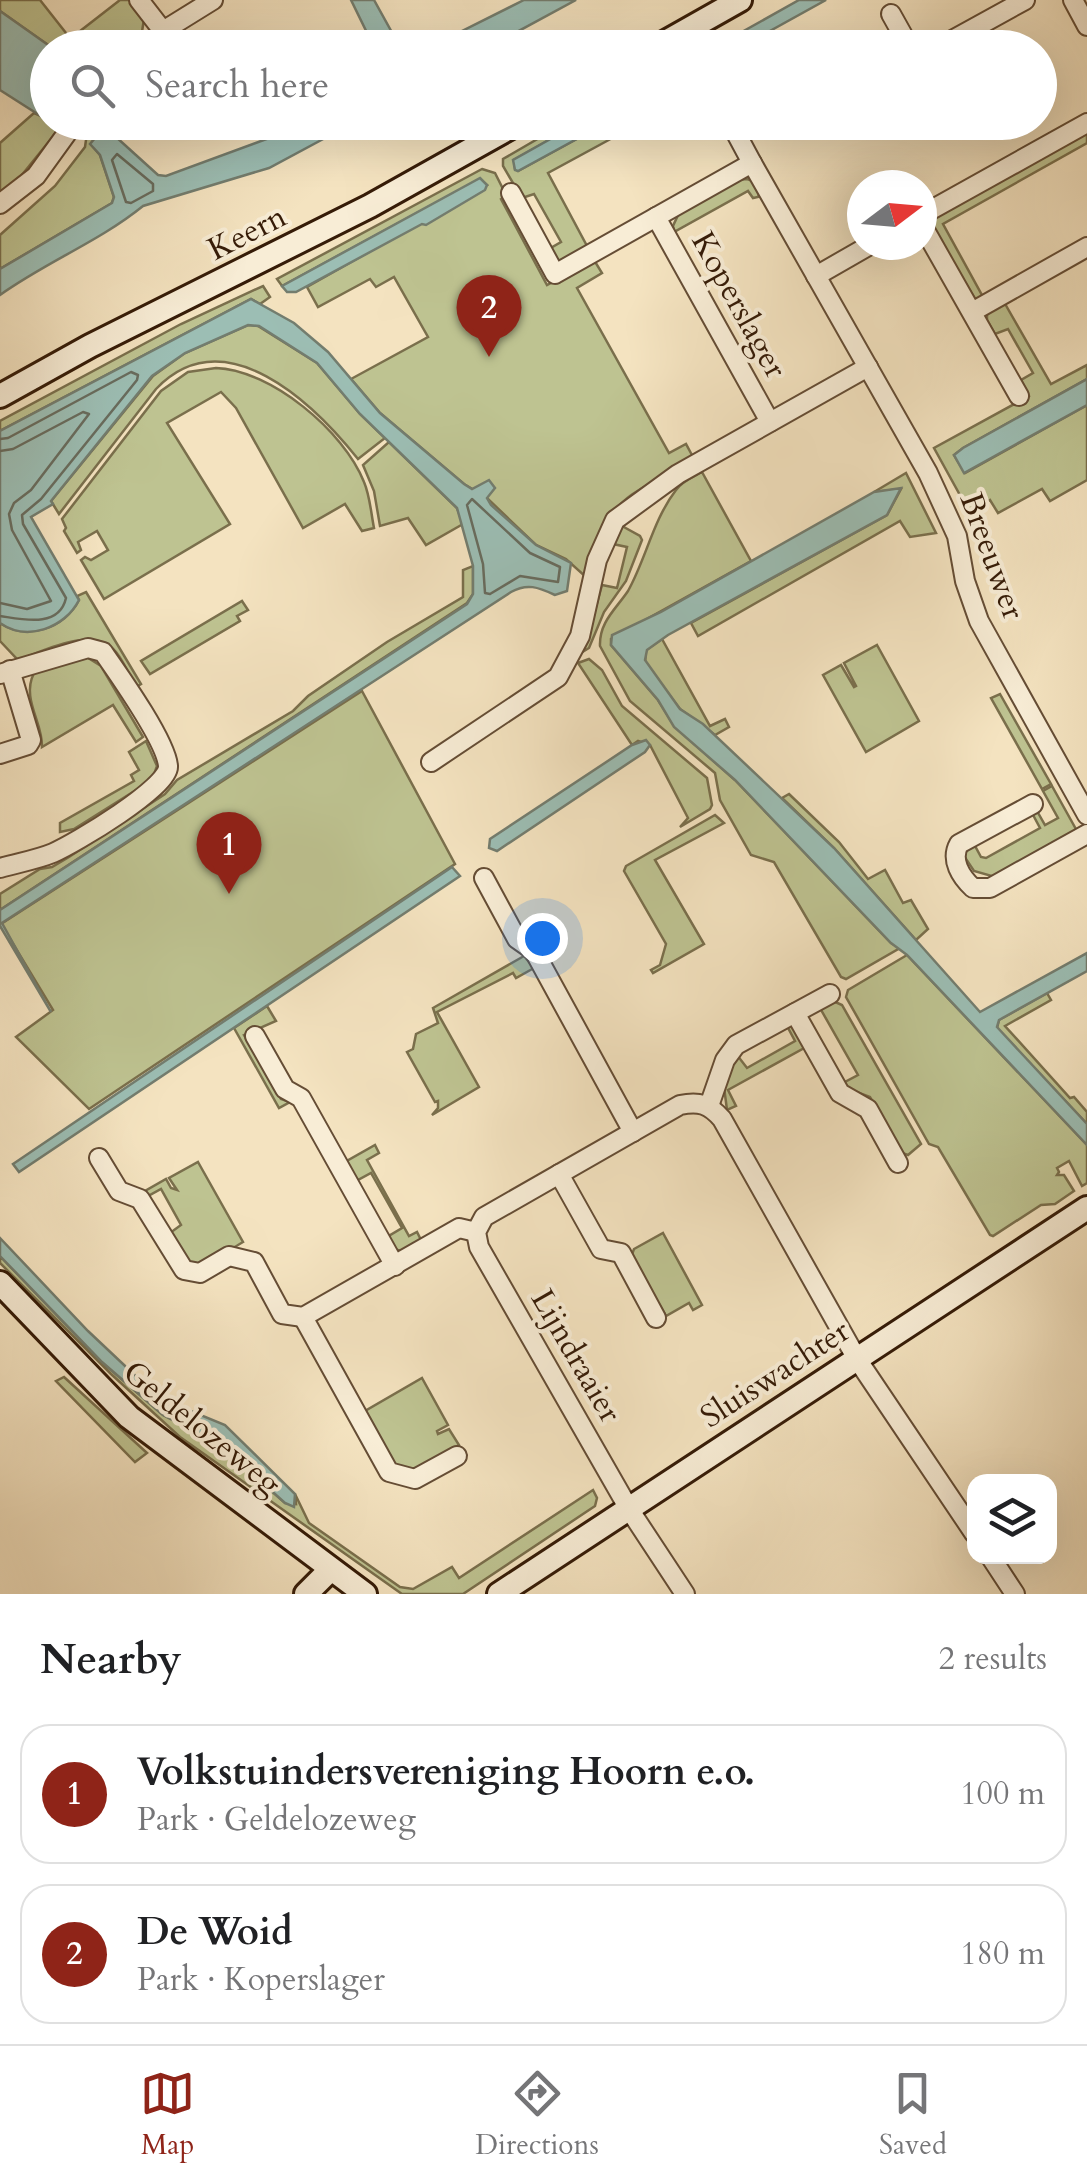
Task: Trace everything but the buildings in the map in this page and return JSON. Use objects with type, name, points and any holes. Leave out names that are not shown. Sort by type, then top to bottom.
[{"type":"street","points":[[139,0],[162,30]]},
{"type":"street","points":[[166,30],[213,0]]},
{"type":"street","points":[[687,30],[740,0]]},
{"type":"street","points":[[970,30],[1024,0]]},
{"type":"street","points":[[1073,0],[1087,26]]},
{"type":"street","points":[[891,14],[900,30]]},
{"type":"street","points":[[1057,140],[1087,123]]},
{"type":"street","points":[[0,204],[36,176],[62,140]]},
{"type":"street","name":"Keern","points":[[0,396],[90,346],[370,206],[488,140]]},
{"type":"street","points":[[740,140],[868,368]]},
{"type":"street","points":[[937,207],[1057,140]]},
{"type":"street","name":"Koperslager","points":[[510,193],[555,274],[752,163]]},
{"type":"street","name":"Koperslager","points":[[656,217],[770,422]]},
{"type":"street","points":[[972,312],[1087,247]]},
{"type":"street","points":[[937,251],[1020,396]]},
{"type":"street","points":[[816,276],[847,258]]},
{"type":"street","name":"Koperslager","points":[[431,762],[558,677],[580,636],[597,560],[615,520],[684,471],[868,368]]},
{"type":"street","name":"Breeuwer","points":[[868,368],[928,473],[957,536],[965,582],[979,621],[1087,815]]},
{"type":"street","points":[[0,754],[28,745],[31,740],[5,672],[88,648],[103,652],[168,764],[168,776],[153,791],[98,826],[54,852],[0,868]]},
{"type":"street","points":[[1032,804],[960,844],[956,863],[973,888],[990,888],[1087,834]]},
{"type":"street","points":[[484,878],[518,939],[534,950],[633,1132]]},
{"type":"street","points":[[709,1106],[729,1053],[736,1045],[830,994]]},
{"type":"street","points":[[795,1013],[840,1093],[868,1109],[898,1164]]},
{"type":"street","points":[[254,1036],[284,1089],[301,1098],[395,1266]]},
{"type":"street","points":[[99,1158],[119,1191],[140,1199],[184,1270],[200,1273],[229,1256],[254,1262],[282,1314],[303,1317],[459,1228],[476,1232],[484,1217],[680,1105],[700,1102],[722,1119],[857,1358],[967,1523]]},
{"type":"street","points":[[559,1174],[601,1250],[621,1253],[656,1318]]},
{"type":"street","name":"Sluiswachter","points":[[499,1594],[1086,1211]]},
{"type":"street","name":"Lijndraaier","points":[[476,1232],[480,1248],[629,1509],[685,1594]]},
{"type":"street","name":"Geldelozeweg","points":[[0,1284],[129,1418],[330,1570]]},
{"type":"street","points":[[303,1317],[389,1472],[415,1479],[457,1456]]},
{"type":"street","points":[[995,1564],[1014,1594]]},
{"type":"street","points":[[306,1594],[330,1570],[365,1594]]},
{"type":"green space","points":[[0,0],[40,0],[64,30],[30,32],[0,11]]},
{"type":"green space","points":[[120,0],[129,0],[144,19],[142,30],[81,30]]},
{"type":"green space","points":[[30,117],[30,140],[50,140],[21,176],[0,194],[0,143]]},
{"type":"green space","points":[[1087,133],[1087,143],[943,224],[983,297],[975,299],[937,236],[937,217]]},
{"type":"green space","points":[[86,140],[94,140],[91,144],[100,155],[114,197],[112,203],[0,269],[0,235],[55,186],[85,147]]},
{"type":"green space","points":[[536,140],[549,140],[514,160],[518,171],[575,140],[609,140],[548,173],[587,246],[560,261],[555,259],[549,249],[561,242],[534,194],[522,198],[503,166],[503,159]]},
{"type":"green space","points":[[482,169],[495,173],[506,195],[501,199],[547,285],[594,260],[602,273],[577,288],[669,453],[686,444],[693,457],[636,492],[613,513],[587,578],[566,559],[536,545],[487,498],[464,484],[380,413],[351,379],[428,337],[394,277],[376,287],[370,279],[318,307],[307,287],[487,185],[480,179],[282,286],[277,279]]},
{"type":"green space","points":[[747,179],[760,192],[758,197],[753,198],[748,191],[674,232],[679,213],[737,180]]},
{"type":"green space","points":[[263,286],[270,297],[260,304],[251,299],[0,431],[0,421],[181,324]]},
{"type":"green space","points":[[1004,302],[1051,384],[1087,365],[1087,379],[954,455],[965,473],[1087,405],[1087,480],[1050,501],[1042,489],[998,513],[990,500],[977,508],[984,521],[972,528],[961,497],[934,448],[1029,396],[1021,380],[1033,373],[1008,329],[995,334],[987,320],[987,313]]},
{"type":"green space","points":[[248,325],[258,326],[317,363],[385,438],[358,459],[318,415],[266,376],[239,365],[210,362],[183,369],[156,389],[59,514],[51,501],[153,376],[185,353]]},
{"type":"green space","points":[[216,368],[260,379],[323,424],[364,482],[374,528],[362,531],[345,504],[303,528],[236,408],[221,392],[167,423],[230,524],[104,599],[81,560],[91,560],[108,550],[97,531],[78,542],[81,550],[77,553],[64,531],[62,519],[161,391],[188,372]]},
{"type":"green space","points":[[389,442],[457,508],[463,524],[426,545],[408,518],[380,526],[374,491],[363,465]]},
{"type":"green space","points":[[702,472],[751,561],[611,639],[611,645],[658,700],[675,727],[735,780],[900,948],[846,979],[841,977],[774,862],[751,855],[720,800],[715,773],[630,701],[600,646],[605,623],[628,591],[668,502],[681,484]]},
{"type":"green space","points":[[906,473],[936,533],[910,537],[900,521],[698,636],[691,623],[887,515],[901,489],[874,492]]},
{"type":"green space","points":[[622,526],[642,540],[626,581],[584,651],[602,585],[617,588],[627,547],[613,544]]},
{"type":"green space","points":[[473,566],[473,594],[467,603],[0,910],[0,894],[40,869],[69,857],[165,794],[177,780],[293,711],[308,696],[387,642],[463,597],[463,570]]},
{"type":"green space","points":[[86,592],[141,684],[136,687],[119,656],[107,644],[95,640],[68,642],[18,660],[0,641],[0,623],[22,631],[44,629],[65,618],[79,600],[77,596]]},
{"type":"green space","points":[[242,601],[248,610],[237,616],[240,621],[150,674],[141,661]]},
{"type":"green space","points":[[662,639],[710,726],[725,719],[729,727],[715,735],[680,709],[645,663],[646,650]]},
{"type":"green space","points":[[877,645],[919,721],[866,752],[823,675],[841,665],[856,686],[844,663]]},
{"type":"green space","points":[[85,656],[101,666],[143,737],[136,742],[113,705],[42,747],[30,692],[34,673]]},
{"type":"green space","points":[[589,659],[602,670],[622,706],[707,778],[710,809],[680,827],[688,818],[650,745],[638,741],[632,745],[578,663]]},
{"type":"green space","points":[[362,691],[455,864],[89,1109],[16,1037],[53,1010],[1,924]]},
{"type":"green space","points":[[1000,694],[1051,784],[1042,789],[991,698]]},
{"type":"green space","points":[[146,741],[157,766],[152,780],[74,829],[60,832],[60,823],[134,781],[131,775],[139,770],[129,752]]},
{"type":"green space","points":[[1052,786],[1077,831],[995,877],[974,871],[964,856],[967,850],[975,846],[981,857],[986,858],[1040,828],[1032,813],[1037,811],[1045,825],[1058,818],[1043,791]]},
{"type":"green space","points":[[789,794],[839,842],[868,879],[885,870],[903,903],[911,900],[928,929],[916,940],[834,848],[782,798]]},
{"type":"green space","points":[[715,815],[724,823],[655,860],[704,944],[653,973],[651,970],[660,965],[666,944],[624,871],[626,866]]},
{"type":"green space","points":[[907,955],[1087,1145],[1087,1183],[1082,1186],[1069,1161],[1057,1168],[1057,1175],[1064,1175],[1074,1191],[1055,1204],[1041,1205],[993,1236],[938,1147],[929,1144],[846,997],[848,990]]},
{"type":"green space","points":[[524,956],[534,968],[516,978],[513,973],[437,1012],[479,1087],[432,1115],[438,1101],[435,1102],[407,1052],[413,1049],[416,1034],[438,1023],[433,1008]]},
{"type":"green space","points":[[1047,993],[1051,1000],[1005,1026],[1087,1112],[1087,1124],[997,1028],[999,1020]]},
{"type":"green space","points":[[833,1001],[842,1005],[921,1144],[908,1155],[902,1153],[870,1097],[846,1088],[843,1083],[858,1075],[820,1008]]},
{"type":"green space","points":[[267,1006],[276,1021],[244,1035],[281,1099],[290,1102],[279,1108],[234,1028]]},
{"type":"green space","points":[[790,1024],[806,1047],[728,1090],[736,1106],[727,1110],[724,1087],[737,1055],[747,1068],[795,1041],[787,1026]]},
{"type":"green space","points":[[375,1145],[379,1153],[367,1160],[409,1236],[417,1232],[421,1240],[401,1251],[394,1249],[387,1237],[402,1228],[371,1173],[356,1181],[345,1162]]},
{"type":"green space","points":[[198,1162],[243,1242],[209,1261],[194,1264],[183,1256],[170,1233],[181,1225],[161,1189],[148,1196],[145,1191],[166,1179],[177,1190],[169,1178]]},
{"type":"green space","points":[[663,1233],[702,1305],[693,1310],[689,1303],[666,1316],[631,1257],[634,1249]]},
{"type":"green space","points":[[0,1256],[102,1362],[163,1415],[219,1444],[285,1503],[296,1504],[295,1494],[309,1523],[400,1587],[413,1589],[452,1567],[459,1578],[593,1490],[595,1506],[463,1594],[402,1594],[180,1437],[111,1374],[0,1263]]},
{"type":"green space","points":[[64,1377],[147,1453],[135,1462],[56,1381]]},
{"type":"green space","points":[[422,1378],[448,1425],[438,1434],[449,1429],[459,1445],[413,1471],[393,1464],[365,1411]]},
{"type":"water","points":[[351,0],[374,0],[391,30],[366,30]]},
{"type":"water","points":[[524,0],[576,0],[520,30],[464,30]]},
{"type":"water","points":[[799,0],[826,0],[772,30],[745,30]]},
{"type":"water","points":[[0,11],[30,32],[30,109],[0,90]]},
{"type":"water","points":[[93,140],[119,140],[158,175],[166,176],[264,140],[321,140],[269,168],[143,206],[0,295],[0,269],[112,203],[114,197],[100,155],[90,144]]},
{"type":"water","points":[[549,140],[575,140],[518,171],[513,160]]},
{"type":"water","points":[[480,178],[487,185],[485,190],[426,225],[296,292],[287,292],[282,286]]},
{"type":"water","points":[[251,299],[294,323],[328,352],[380,413],[464,484],[472,489],[489,480],[495,488],[487,498],[491,505],[536,545],[571,563],[567,591],[555,595],[527,587],[511,592],[2,923],[51,1012],[0,926],[0,910],[467,604],[473,594],[473,566],[457,508],[360,414],[317,363],[259,326],[248,325],[185,353],[152,376],[51,501],[53,504],[31,517],[79,600],[73,610],[55,625],[33,631],[11,629],[0,623],[0,431]]},
{"type":"water","points":[[1087,379],[1087,405],[964,473],[954,455],[963,448]]},
{"type":"water","points":[[901,488],[887,515],[668,635],[647,650],[645,660],[680,709],[703,724],[834,848],[980,1012],[1087,953],[1087,971],[999,1020],[997,1027],[1087,1124],[1087,1145],[735,780],[674,727],[658,700],[611,645],[612,635],[661,612],[874,492]]},
{"type":"water","points":[[646,740],[650,745],[645,752],[497,851],[489,848],[490,839],[632,745]]},
{"type":"water","points":[[452,867],[460,876],[19,1172],[13,1164]]},
{"type":"water","points":[[0,1238],[88,1331],[159,1398],[225,1425],[295,1494],[294,1507],[219,1444],[163,1415],[102,1362],[0,1256]]},
{"type":"place","name":"De Woid","points":[[489,357]]},
{"type":"place","name":"Volkstuindersvereniging Hoorn e.o.","points":[[229,894]]}]
